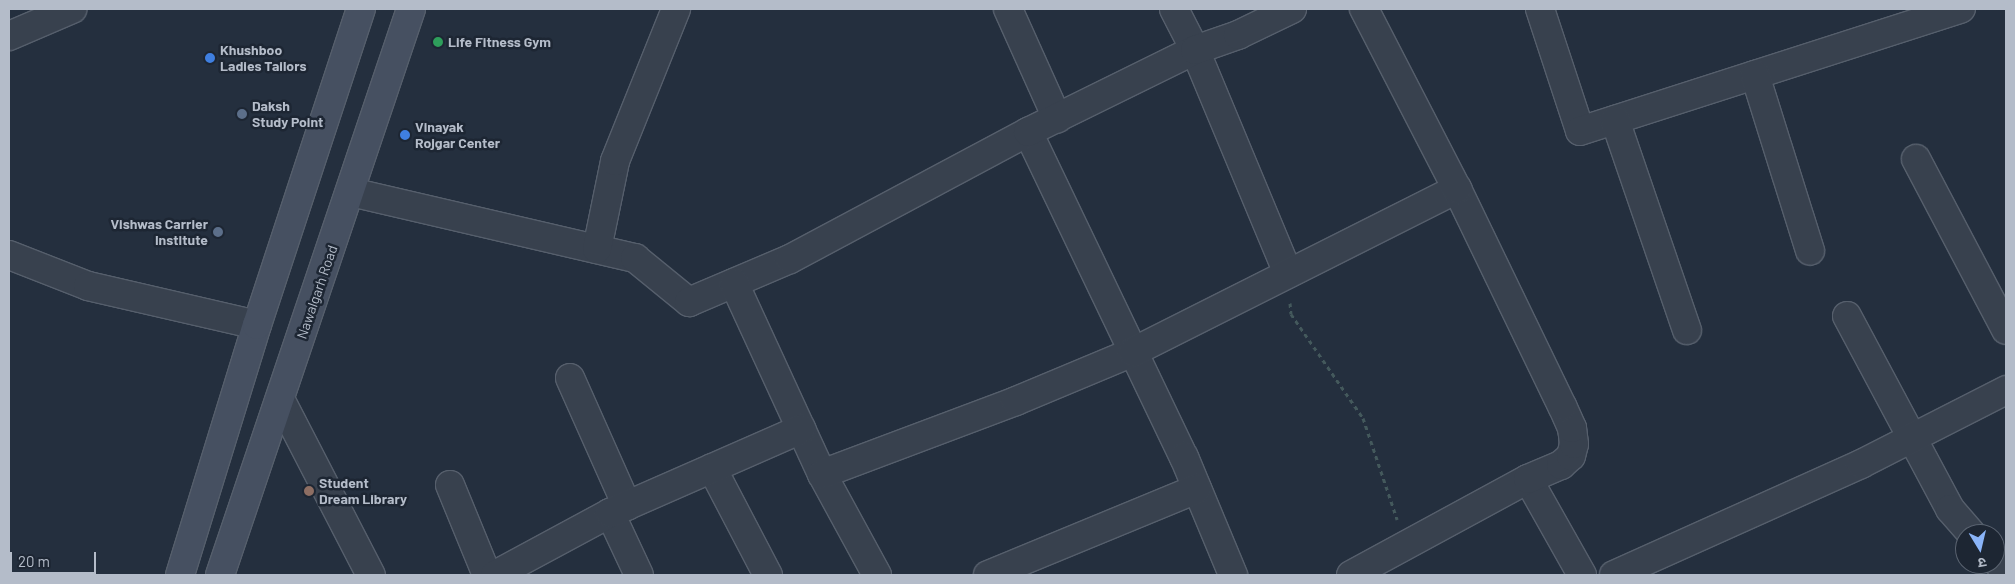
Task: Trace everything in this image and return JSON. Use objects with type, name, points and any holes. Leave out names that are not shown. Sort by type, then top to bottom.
[{"type":"street","points":[[9,36],[72,9]]},
{"type":"street","points":[[180,575],[257,325],[361,9]]},
{"type":"street","name":"Nawalgarh Road","points":[[220,575],[351,192],[411,9]]},
{"type":"street","points":[[597,249],[615,161],[676,9]]},
{"type":"street","points":[[1008,9],[1057,118]]},
{"type":"street","points":[[1174,9],[1195,50],[1288,273]]},
{"type":"street","points":[[351,192],[634,258],[689,302],[790,259],[1028,132],[1195,50],[1238,35],[1292,9]]},
{"type":"street","points":[[1353,575],[1528,479],[1561,465],[1571,456],[1574,444],[1572,428],[1457,189],[1364,9]]},
{"type":"street","points":[[1540,9],[1580,131],[1961,9]]},
{"type":"street","points":[[1756,75],[1810,251]]},
{"type":"street","points":[[1615,120],[1687,330]]},
{"type":"street","points":[[1028,132],[1197,489],[1233,575]]},
{"type":"street","points":[[1916,159],[2006,330]]},
{"type":"street","points":[[822,474],[1016,401],[1133,352],[1457,189]]},
{"type":"street","points":[[9,255],[88,286],[257,325]]},
{"type":"street","points":[[734,283],[822,474],[877,575]]},
{"type":"street","points":[[1847,316],[1914,438],[1950,509],[1963,524]]},
{"type":"street","points":[[570,378],[618,510],[639,575]]},
{"type":"street","points":[[1614,575],[1861,464],[2006,390]]},
{"type":"street","points":[[280,399],[371,575]]},
{"type":"street","points":[[496,575],[618,510],[801,429]]},
{"type":"street","points":[[712,468],[768,575]]},
{"type":"street","points":[[1528,479],[1582,575]]},
{"type":"street","points":[[450,485],[488,575]]},
{"type":"street","points":[[988,575],[1197,489]]},
{"type":"path","points":[[1288,273],[1291,314],[1363,418],[1406,545]]},
{"type":"place","name":"Life Fitness Gym","points":[[438,42]]},
{"type":"place","name":"Khushboo Ladies Tailors","points":[[210,58]]},
{"type":"place","name":"Daksh Study Point","points":[[242,114]]},
{"type":"place","name":"Vinayak Rojgar Center","points":[[405,135]]},
{"type":"place","name":"Vishwas Carrier Institute","points":[[218,232]]},
{"type":"place","name":"Student Dream Library","points":[[309,491]]}]
